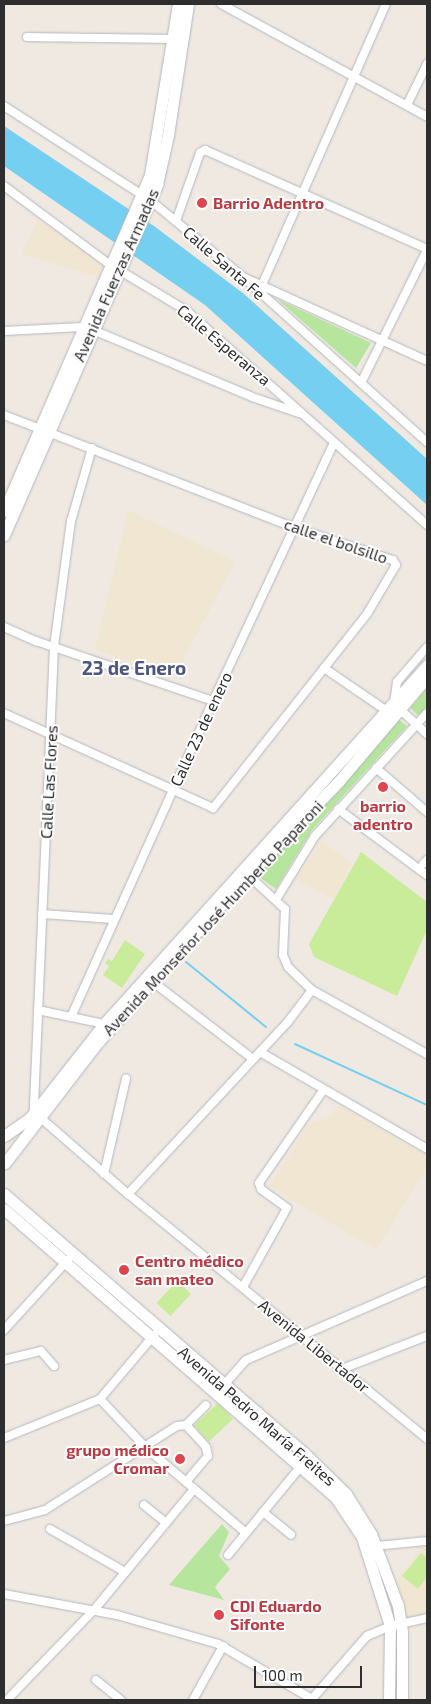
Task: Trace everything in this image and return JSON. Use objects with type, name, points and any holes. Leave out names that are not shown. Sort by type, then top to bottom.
[{"type":"street","name":"Avenida Fuerzas Armadas","points":[[145,200],[154,158],[178,4]]},
{"type":"street","name":"Avenida Fuerzas Armadas","points":[[4,535],[43,431],[145,200],[168,135],[188,4]]},
{"type":"street","points":[[221,4],[427,117]]},
{"type":"street","points":[[262,285],[301,191],[386,4]]},
{"type":"street","points":[[27,37],[173,39]]},
{"type":"street","points":[[406,105],[427,64]]},
{"type":"street","name":"Calle Santa Fe","points":[[4,106],[176,221],[243,277],[427,442]]},
{"type":"street","points":[[176,221],[200,153],[205,150],[301,191],[427,250],[361,384]]},
{"type":"street","name":"Calle Esperanza","points":[[4,186],[115,265],[187,311],[427,525]]},
{"type":"street","points":[[243,277],[427,361]]},
{"type":"street","points":[[4,331],[87,328],[252,397],[303,414]]},
{"type":"street","name":"calle el bolsillo","points":[[4,415],[296,528],[393,560],[396,565],[367,614],[213,808],[172,792]]},
{"type":"street","name":"Avenida Fuerzas Armadas","points":[[4,511],[43,431]]},
{"type":"street","name":"Calle 23 de enero","points":[[71,1017],[113,919],[334,443]]},
{"type":"street","name":"Calle Las Flores","points":[[37,1115],[38,1010],[52,735],[54,646],[71,521],[92,448]]},
{"type":"street","points":[[4,627],[213,701]]},
{"type":"street","points":[[393,708],[397,682],[427,647]]},
{"type":"street","name":"Avenida Monseñor José Humberto Paparoni","points":[[4,1136],[17,1130],[37,1115],[98,1042],[248,875],[339,781],[427,665]]},
{"type":"street","points":[[324,668],[393,708],[427,734]]},
{"type":"street","name":"Avenida Monseñor José Humberto Paparoni","points":[[4,1160],[104,1024],[393,708],[427,677]]},
{"type":"street","points":[[277,898],[314,836],[427,713]]},
{"type":"street","points":[[4,714],[172,792]]},
{"type":"street","points":[[376,768],[427,812]]},
{"type":"street","points":[[338,809],[427,875]]},
{"type":"street","points":[[248,875],[277,898],[285,909],[284,961],[312,990],[426,1052]]},
{"type":"street","points":[[42,914],[113,919]]},
{"type":"street","points":[[153,982],[253,1060]]},
{"type":"street","points":[[128,1194],[253,1060],[312,990]]},
{"type":"street","points":[[38,1010],[104,1024]]},
{"type":"street","points":[[260,1052],[427,1148]]},
{"type":"street","points":[[104,1174],[126,1079]]},
{"type":"street","points":[[243,1288],[287,1208],[261,1188],[260,1183],[324,1089]]},
{"type":"street","name":"Avenida Libertador","points":[[37,1115],[128,1194],[427,1439]]},
{"type":"street","name":"Avenida Pedro María Freites","points":[[4,1194],[69,1259]]},
{"type":"street","name":"Avenida Pedro María Freites","points":[[4,1209],[69,1259],[219,1390],[336,1498],[362,1537],[396,1626],[389,1700]]},
{"type":"street","points":[[4,1330],[69,1259]]},
{"type":"street","points":[[219,1390],[246,1360],[427,1281]]},
{"type":"street","points":[[4,1438],[100,1399],[155,1334]]},
{"type":"street","points":[[342,1369],[427,1336]]},
{"type":"street","points":[[4,1360],[40,1351],[54,1366]]},
{"type":"street","name":"Avenida Pedro María Freites","points":[[219,1390],[329,1476],[346,1494],[376,1546],[390,1582],[396,1626],[402,1700]]},
{"type":"street","points":[[100,1399],[145,1447],[246,1532]]},
{"type":"street","points":[[4,1521],[45,1510],[177,1426],[186,1425],[206,1405]]},
{"type":"street","points":[[186,1425],[203,1443],[208,1456],[186,1482]]},
{"type":"street","points":[[228,1555],[301,1466]]},
{"type":"street","points":[[7,1700],[94,1610],[194,1489]]},
{"type":"street","points":[[144,1505],[166,1523]]},
{"type":"street","points":[[263,1512],[291,1535]]},
{"type":"street","points":[[50,1529],[125,1572]]},
{"type":"street","points":[[376,1546],[427,1541]]},
{"type":"street","points":[[4,1594],[94,1610],[223,1646],[313,1700],[367,1636],[427,1618]]},
{"type":"street","points":[[193,1700],[223,1646]]},
{"type":"street","points":[[96,1680],[121,1700]]},
{"type":"shaded area","points":[[39,219],[104,264],[99,277],[21,254]]},
{"type":"shaded area","points":[[128,510],[235,562],[174,677],[95,650]]},
{"type":"shaded area","points":[[322,841],[352,863],[334,899],[296,879]]},
{"type":"shaded area","points":[[339,1105],[427,1156],[427,1167],[376,1250],[269,1186],[310,1123],[328,1118]]},
{"type":"shaded area","points":[[422,1547],[427,1547],[427,1613],[405,1620],[397,1579]]},
{"type":"green space","points":[[277,299],[371,343],[356,368]]},
{"type":"green space","points":[[427,688],[427,706],[419,716],[410,708]]},
{"type":"green space","points":[[399,720],[407,726],[312,830],[276,889],[256,875],[337,793]]},
{"type":"green space","points":[[361,852],[427,902],[427,930],[397,996],[314,957],[309,944]]},
{"type":"green space","points":[[125,940],[145,954],[122,988],[103,975],[109,966],[105,963],[108,959],[112,961]]},
{"type":"green space","points":[[177,1281],[191,1294],[170,1316],[157,1303]]},
{"type":"green space","points":[[218,1403],[233,1419],[209,1442],[194,1426]]},
{"type":"green space","points":[[222,1524],[229,1532],[219,1556],[230,1569],[215,1587],[224,1600],[169,1585]]},
{"type":"green space","points":[[421,1553],[427,1558],[427,1577],[418,1589],[402,1576]]},
{"type":"water","points":[[4,126],[154,226],[244,294],[427,459],[427,505],[205,305],[4,166]]},
{"type":"waterway","points":[[186,962],[266,1027]]},
{"type":"waterway","points":[[295,1044],[427,1105]]},
{"type":"place","name":"Barrio Adentro","points":[[202,203]]},
{"type":"place","name":"barrio adentro","points":[[383,787]]},
{"type":"place","name":"Centro médico san mateo","points":[[124,1270]]},
{"type":"place","name":"grupo médico Cromar","points":[[180,1459]]},
{"type":"place","name":"CDI Eduardo Sifonte","points":[[219,1615]]},
{"type":"district","name":"23 de Enero","points":[[134,668]]}]
